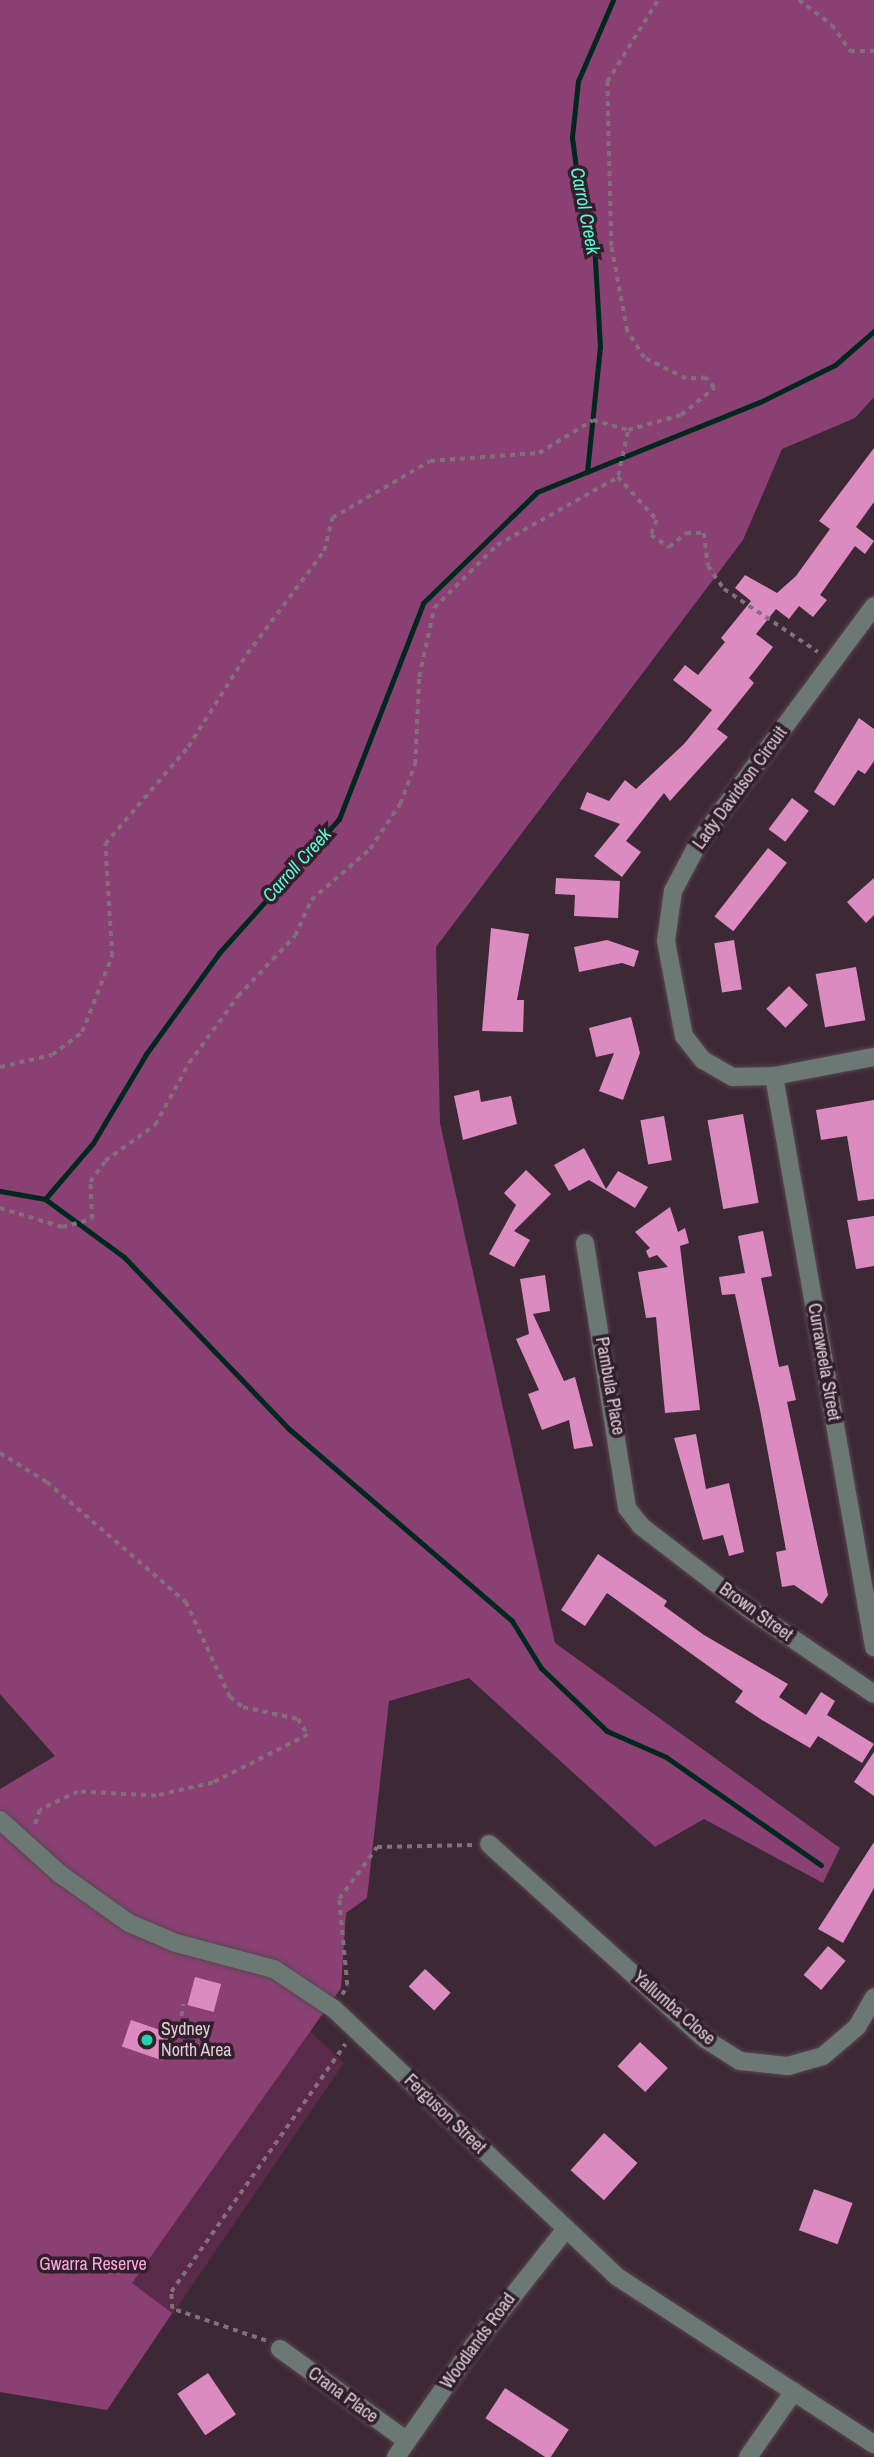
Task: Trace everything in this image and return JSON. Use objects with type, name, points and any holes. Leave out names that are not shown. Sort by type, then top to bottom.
[{"type":"street","name":"Lady Davidson Circuit","points":[[874,606],[700,840],[673,891],[666,942],[684,1036],[703,1060],[733,1077],[774,1076],[874,1057]]},
{"type":"street","name":"Curraweela Street","points":[[774,1076],[874,1647]]},
{"type":"street","name":"Pambula Place","points":[[585,1243],[627,1508],[641,1526]]},
{"type":"street","name":"Brown Street","points":[[641,1526],[749,1609],[874,1694]]},
{"type":"street","name":"Ferguson Street","points":[[0,1820],[28,1846],[130,1923],[176,1943],[274,1969],[334,2009],[616,2276],[874,2445]]},
{"type":"street","name":"Yallumba Close","points":[[489,1844],[705,2039],[740,2061],[788,2066],[823,2056],[857,2027],[874,1998]]},
{"type":"street","name":"Woodlands Road","points":[[396,2457],[555,2236],[566,2229]]},
{"type":"street","name":"Crana Place","points":[[280,2349],[407,2441]]},
{"type":"street","points":[[748,2457],[794,2391]]},
{"type":"path","points":[[0,1067],[52,1055],[82,1032],[112,956],[105,844],[188,747],[247,654],[324,551],[332,518],[430,461],[539,453],[593,420],[628,430],[681,415],[714,388],[706,378],[686,379],[644,358],[627,331],[611,246],[607,82],[658,0]]},
{"type":"path","points":[[799,0],[832,25],[850,51],[874,51]]},
{"type":"path","points":[[0,1208],[62,1227],[92,1219],[90,1182],[105,1161],[155,1125],[189,1063],[230,1007],[295,936],[311,900],[370,849],[400,804],[415,764],[419,677],[434,608],[497,545],[618,477],[628,430]]},
{"type":"path","points":[[618,477],[657,520],[651,535],[669,547],[686,533],[704,533],[709,565],[724,589],[812,648]]},
{"type":"path","points":[[0,1453],[47,1482],[186,1602],[230,1697],[243,1707],[298,1719],[308,1735],[213,1783],[156,1796],[78,1792],[40,1810],[28,1846]]},
{"type":"path","points":[[334,2009],[347,1985],[339,1899],[377,1847],[489,1844]]},
{"type":"path","points":[[180,2026],[183,2004]]},
{"type":"path","points":[[280,2349],[172,2309],[172,2292],[344,2046],[350,2024]]},
{"type":"green space","points":[[0,0],[874,0],[874,397],[855,418],[782,449],[743,540],[436,947],[440,1123],[555,1643],[840,1848],[823,1883],[704,1819],[655,1847],[469,1678],[389,1701],[367,1898],[346,1913],[341,1988],[132,2283],[172,2313],[107,2410],[0,2392],[0,1789],[55,1756],[0,1694]]},
{"type":"green space","name":"Gwarra Reserve","points":[[275,1998],[344,2063],[107,2410],[0,2392],[0,2102]]},
{"type":"building","points":[[874,448],[874,502],[856,527],[874,541],[865,554],[855,546],[820,595],[827,600],[813,617],[799,606],[789,619],[776,609],[756,634],[773,647],[749,678],[754,683],[717,729],[728,737],[670,801],[664,793],[626,841],[641,852],[622,877],[594,856],[620,824],[580,809],[587,792],[609,801],[625,780],[636,789],[684,744],[712,710],[673,680],[685,665],[698,675],[725,642],[721,638],[751,601],[735,588],[745,575],[777,593],[796,576],[830,529],[819,521]]},
{"type":"building","points":[[859,718],[874,729],[874,761],[865,774],[858,770],[834,806],[814,792]]},
{"type":"building","points":[[792,798],[809,811],[785,842],[769,829]]},
{"type":"building","points":[[768,848],[787,863],[733,931],[714,917]]},
{"type":"building","points":[[556,878],[620,881],[618,918],[574,916],[575,895],[555,894]]},
{"type":"building","points":[[874,878],[874,915],[866,923],[847,902]]},
{"type":"building","points":[[491,928],[529,934],[517,1000],[524,1000],[523,1032],[482,1031]]},
{"type":"building","points":[[607,940],[639,951],[634,967],[622,963],[579,972],[574,947]]},
{"type":"building","points":[[734,940],[742,989],[722,993],[714,943]]},
{"type":"building","points":[[856,967],[865,1020],[825,1027],[816,974]]},
{"type":"building","points":[[789,986],[808,1005],[785,1028],[766,1009]]},
{"type":"building","points":[[631,1017],[640,1053],[623,1100],[599,1091],[614,1053],[596,1057],[589,1028]]},
{"type":"building","points":[[479,1090],[481,1102],[511,1096],[517,1124],[463,1140],[454,1096]]},
{"type":"building","points":[[874,1100],[874,1199],[858,1201],[847,1136],[821,1140],[816,1110]]},
{"type":"building","points":[[743,1114],[759,1203],[723,1209],[708,1120]]},
{"type":"building","points":[[664,1116],[672,1160],[648,1164],[640,1120]]},
{"type":"building","points":[[584,1148],[606,1189],[618,1171],[648,1187],[635,1208],[589,1180],[569,1191],[554,1165]]},
{"type":"building","points":[[526,1170],[551,1194],[514,1231],[530,1240],[514,1267],[489,1254],[516,1205],[504,1193]]},
{"type":"building","points":[[670,1207],[678,1232],[685,1228],[689,1243],[680,1246],[700,1410],[665,1413],[656,1317],[646,1318],[638,1272],[668,1267],[657,1255],[649,1258],[646,1251],[650,1248],[635,1232]]},
{"type":"building","points":[[874,1216],[874,1266],[856,1269],[847,1220]]},
{"type":"building","points":[[763,1231],[772,1276],[761,1278],[779,1367],[788,1365],[796,1400],[787,1402],[828,1595],[822,1604],[794,1585],[782,1587],[776,1552],[786,1550],[760,1410],[735,1294],[722,1295],[719,1277],[745,1273],[738,1236]]},
{"type":"building","points":[[545,1275],[550,1311],[533,1314],[564,1381],[575,1377],[593,1446],[574,1449],[569,1420],[542,1430],[528,1394],[539,1390],[516,1339],[529,1334],[520,1279]]},
{"type":"building","points":[[696,1434],[706,1489],[729,1483],[744,1552],[729,1556],[723,1535],[703,1540],[674,1438]]},
{"type":"building","points":[[598,1554],[667,1601],[664,1606],[704,1635],[788,1684],[779,1697],[806,1715],[821,1692],[835,1701],[827,1715],[874,1744],[862,1763],[818,1736],[810,1748],[735,1702],[743,1691],[607,1593],[585,1626],[561,1610]]},
{"type":"building","points":[[874,1752],[874,1796],[854,1782]]},
{"type":"building","points":[[874,1842],[874,1888],[843,1943],[818,1929]]},
{"type":"building","points":[[828,1946],[846,1961],[821,1990],[804,1975]]},
{"type":"building","points":[[425,1969],[451,1993],[434,2010],[409,1987]]},
{"type":"building","points":[[195,1977],[221,1984],[214,2012],[187,2005]]},
{"type":"building","name":"Sydney North Area","points":[[131,2020],[172,2034],[163,2060],[122,2046]]},
{"type":"building","points":[[640,2042],[668,2068],[645,2092],[617,2066]]},
{"type":"building","points":[[604,2133],[637,2163],[604,2200],[571,2170]]},
{"type":"building","points":[[814,2189],[853,2203],[837,2244],[799,2230]]},
{"type":"building","points":[[208,2373],[236,2414],[205,2435],[177,2394]]},
{"type":"building","points":[[505,2388],[569,2429],[551,2457],[545,2457],[485,2418]]},
{"type":"waterway","name":"Carrol Creek","points":[[587,472],[600,347],[594,242],[580,199],[572,137],[578,81],[613,0]]},
{"type":"waterway","name":"Carroll Creek","points":[[0,1191],[45,1199],[93,1143],[146,1054],[219,953],[339,819],[423,603],[537,492],[760,402],[835,365],[874,331]]},
{"type":"waterway","points":[[45,1199],[124,1257],[289,1429],[512,1621],[541,1668],[607,1731],[666,1757],[821,1865]]},
{"type":"place","name":"Sydney North Area","points":[[147,2040]]}]
